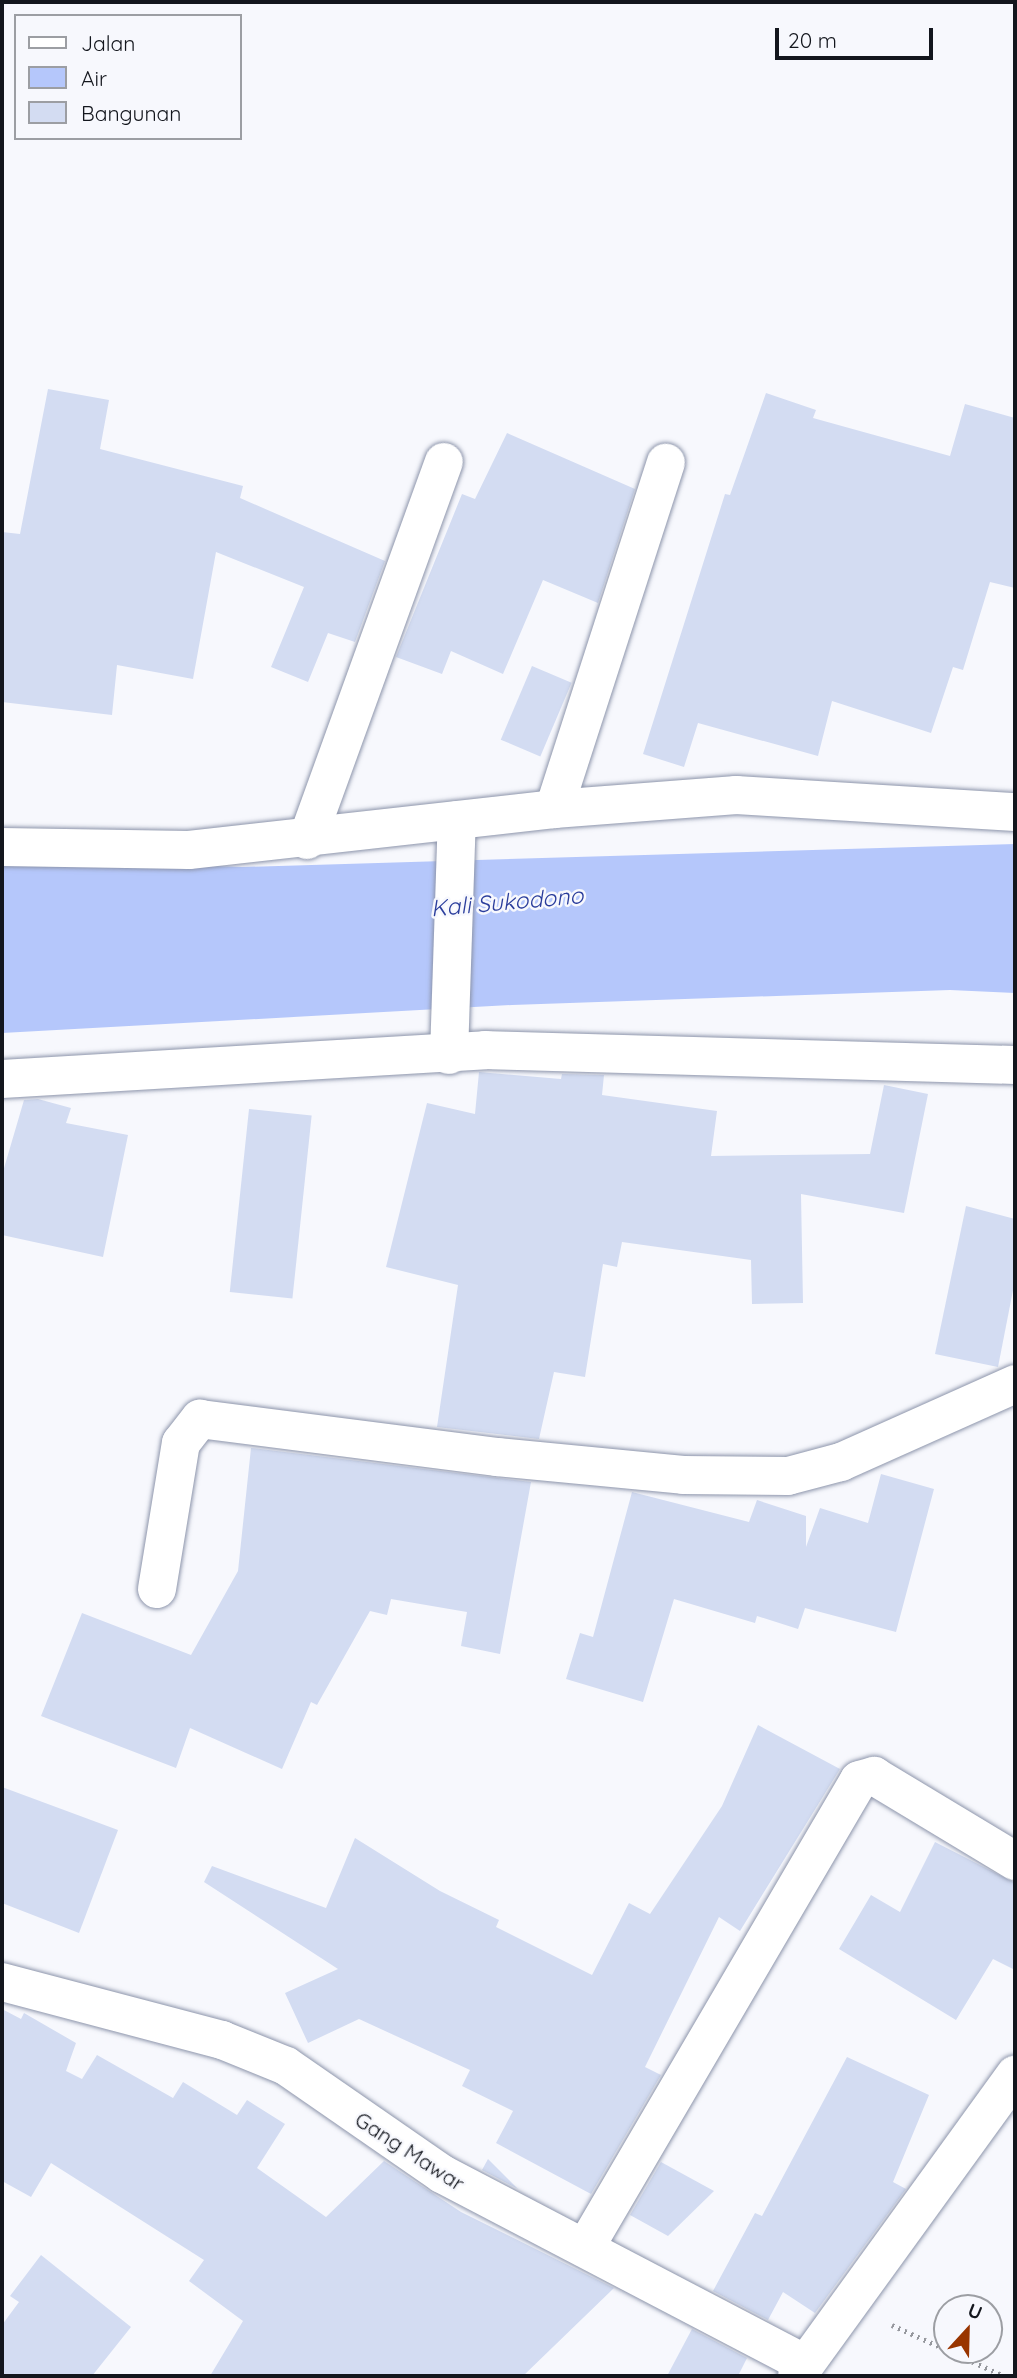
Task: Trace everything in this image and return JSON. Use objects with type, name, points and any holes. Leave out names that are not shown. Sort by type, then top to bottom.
[{"type":"street","points":[[307,840],[444,462]]},
{"type":"street","points":[[554,809],[666,463]]},
{"type":"street","points":[[2,847],[189,850],[307,840],[456,834],[554,809],[736,795],[1015,812]]},
{"type":"street","points":[[449,1042],[456,834]]},
{"type":"street","points":[[2,1079],[449,1042],[485,1050],[1015,1065]]},
{"type":"street","points":[[157,1589],[181,1443],[200,1419],[510,1458],[683,1475],[788,1476],[841,1462],[1015,1384]]},
{"type":"street","points":[[585,2248],[859,1780],[874,1776],[1015,1861]]},
{"type":"street","name":"Gang Mawar","points":[[2,1982],[222,2040],[286,2066],[442,2175],[585,2248],[800,2370]]},
{"type":"street","points":[[800,2370],[1015,2075]]},
{"type":"path","points":[[847,2304],[933,2344]]},
{"type":"path","points":[[978,2364],[1004,2376]]},
{"type":"water","name":"Kali Sukodono","points":[[1015,844],[1015,993],[950,990],[512,1005],[2,1033],[2,859],[242,867]]},
{"type":"building","points":[[48,389],[109,400],[100,449],[243,486],[240,498],[385,561],[355,642],[328,633],[308,682],[271,667],[304,587],[216,552],[193,679],[117,665],[112,715],[2,702],[2,532],[20,534]]},
{"type":"building","points":[[766,393],[816,410],[813,418],[950,456],[965,404],[1015,418],[1015,588],[990,582],[963,670],[953,667],[931,733],[832,701],[818,756],[698,723],[684,767],[643,754],[725,494],[730,495]]},
{"type":"building","points":[[507,433],[635,489],[598,603],[543,580],[503,674],[451,651],[442,674],[396,657],[462,494],[475,499]]},
{"type":"building","points":[[532,666],[572,683],[540,756],[501,740]]},
{"type":"building","points":[[479,1072],[561,1079],[562,1074],[604,1075],[602,1095],[717,1111],[711,1156],[870,1154],[884,1085],[928,1094],[904,1213],[801,1194],[803,1303],[752,1304],[751,1260],[622,1242],[617,1267],[603,1264],[585,1377],[554,1372],[539,1439],[437,1427],[458,1285],[386,1267],[427,1103],[475,1114]]},
{"type":"building","points":[[38,1099],[71,1108],[66,1123],[128,1135],[103,1257],[2,1235],[2,1175],[24,1100]]},
{"type":"building","points":[[249,1109],[312,1116],[292,1299],[230,1292]]},
{"type":"building","points":[[966,1206],[1015,1219],[1015,1280],[998,1367],[935,1354]]},
{"type":"building","points":[[251,1448],[531,1482],[500,1654],[461,1646],[467,1612],[391,1599],[387,1615],[370,1611],[317,1705],[311,1702],[282,1769],[190,1728],[176,1768],[41,1716],[82,1613],[191,1655],[238,1571]]},
{"type":"building","points":[[881,1474],[934,1489],[896,1632],[805,1608],[798,1629],[757,1616],[755,1623],[674,1599],[643,1702],[566,1679],[580,1633],[593,1637],[632,1492],[749,1522],[757,1500],[806,1516],[806,1547],[820,1508],[868,1523]]},
{"type":"building","points":[[758,1725],[840,1769],[740,1931],[719,1917],[645,2067],[661,2075],[591,2194],[496,2143],[513,2111],[462,2086],[470,2070],[359,2019],[308,2043],[285,1993],[338,1969],[204,1882],[212,1866],[326,1908],[355,1838],[440,1891],[499,1920],[496,1927],[592,1975],[629,1903],[650,1914],[722,1806]]},
{"type":"building","points":[[2,1787],[118,1830],[79,1933],[2,1903]]},
{"type":"building","points":[[935,1842],[1015,1883],[1015,1970],[993,1959],[956,2020],[839,1949],[871,1895],[900,1912]]},
{"type":"building","points":[[2,2009],[21,2019],[24,2013],[76,2043],[66,2071],[82,2079],[97,2055],[173,2098],[183,2082],[237,2115],[247,2100],[285,2124],[257,2168],[326,2217],[384,2161],[461,2212],[614,2288],[523,2376],[210,2376],[243,2321],[189,2281],[204,2260],[51,2163],[31,2197],[2,2181]]},
{"type":"building","points":[[847,2057],[929,2095],[893,2182],[906,2189],[815,2313],[783,2292],[768,2320],[713,2291],[755,2213],[762,2216]]},
{"type":"building","points":[[488,2159],[518,2189],[482,2170]]},
{"type":"building","points":[[661,2162],[714,2191],[668,2236],[630,2215]]},
{"type":"building","points":[[41,2255],[131,2327],[92,2376],[2,2376],[2,2325],[19,2302],[10,2296]]},
{"type":"building","points":[[692,2329],[747,2358],[738,2376],[667,2376]]}]
